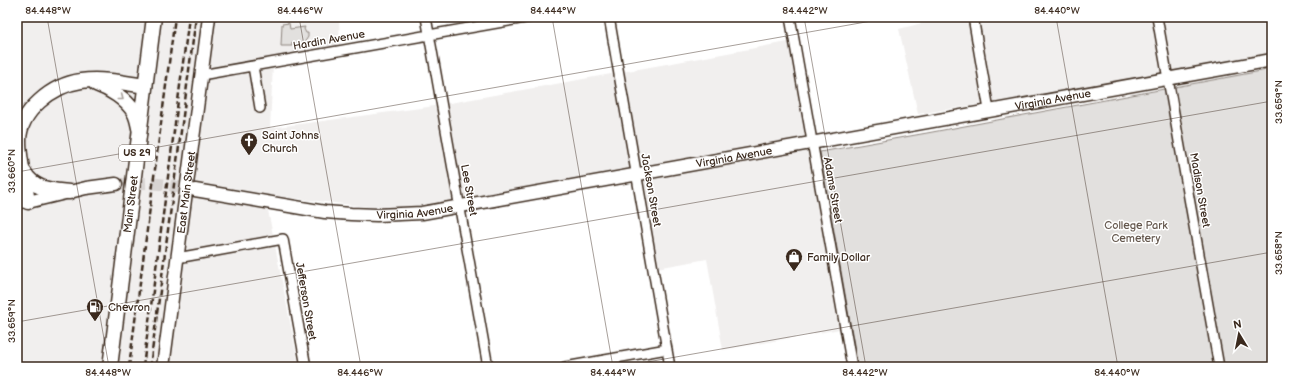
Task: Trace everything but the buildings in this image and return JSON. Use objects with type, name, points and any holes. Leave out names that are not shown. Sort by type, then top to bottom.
[{"type":"main road","name":"Main Street","points":[[110,367],[154,17]]},
{"type":"main road","name":"East Main Street","points":[[163,367],[209,17]]},
{"type":"main road","name":"Virginia Avenue","points":[[195,190],[325,212],[377,215],[422,213],[1272,60]]},
{"type":"main road","points":[[88,81],[100,85],[125,101],[134,112],[140,129]]},
{"type":"main road","points":[[116,184],[86,188],[23,203],[23,170],[19,141],[20,128],[39,101],[73,82],[100,81],[145,86]]},
{"type":"main road","points":[[23,170],[29,180],[35,185],[69,192]]},
{"type":"street","name":"Lee Street","points":[[426,17],[488,367]]},
{"type":"street","name":"Hardin Avenue","points":[[201,75],[531,17]]},
{"type":"street","name":"Jackson Street","points":[[609,17],[670,367]]},
{"type":"street","name":"Adams Street","points":[[790,17],[852,367]]},
{"type":"street","points":[[973,17],[989,110]]},
{"type":"street","name":"Madison Street","points":[[1157,17],[1219,367]]},
{"type":"street","points":[[252,66],[260,108]]},
{"type":"street","name":"Jefferson Street","points":[[177,258],[283,239],[306,367]]},
{"type":"street","points":[[565,367],[667,349]]},
{"type":"shaded area","points":[[17,17],[339,17],[340,48],[273,64],[270,128],[428,107],[799,40],[804,69],[809,133],[840,329],[723,350],[707,259],[657,268],[641,169],[404,211],[265,195],[299,367],[17,367]]},
{"type":"shaded area","points":[[946,17],[1272,17],[1272,58],[918,114],[899,29]]},
{"type":"green space","points":[[289,23],[290,29],[305,27],[304,29],[306,33],[308,33],[308,37],[304,43],[297,45],[292,42],[292,46],[281,46],[282,24]]},
{"type":"green space","name":"College Park Cemetery","points":[[1272,69],[1272,367],[858,367],[820,152]]},
{"type":"tunnel","points":[[116,184],[148,183],[195,190]]},
{"type":"railway","points":[[129,367],[175,17]]},
{"type":"railway","points":[[143,367],[189,17]]},
{"type":"railway","points":[[150,367],[196,17]]},
{"type":"place","name":"Saint Johns Church","points":[[249,156]]},
{"type":"place","name":"Family Dollar","points":[[794,272]]},
{"type":"place","name":"Chevron","points":[[95,322]]}]
